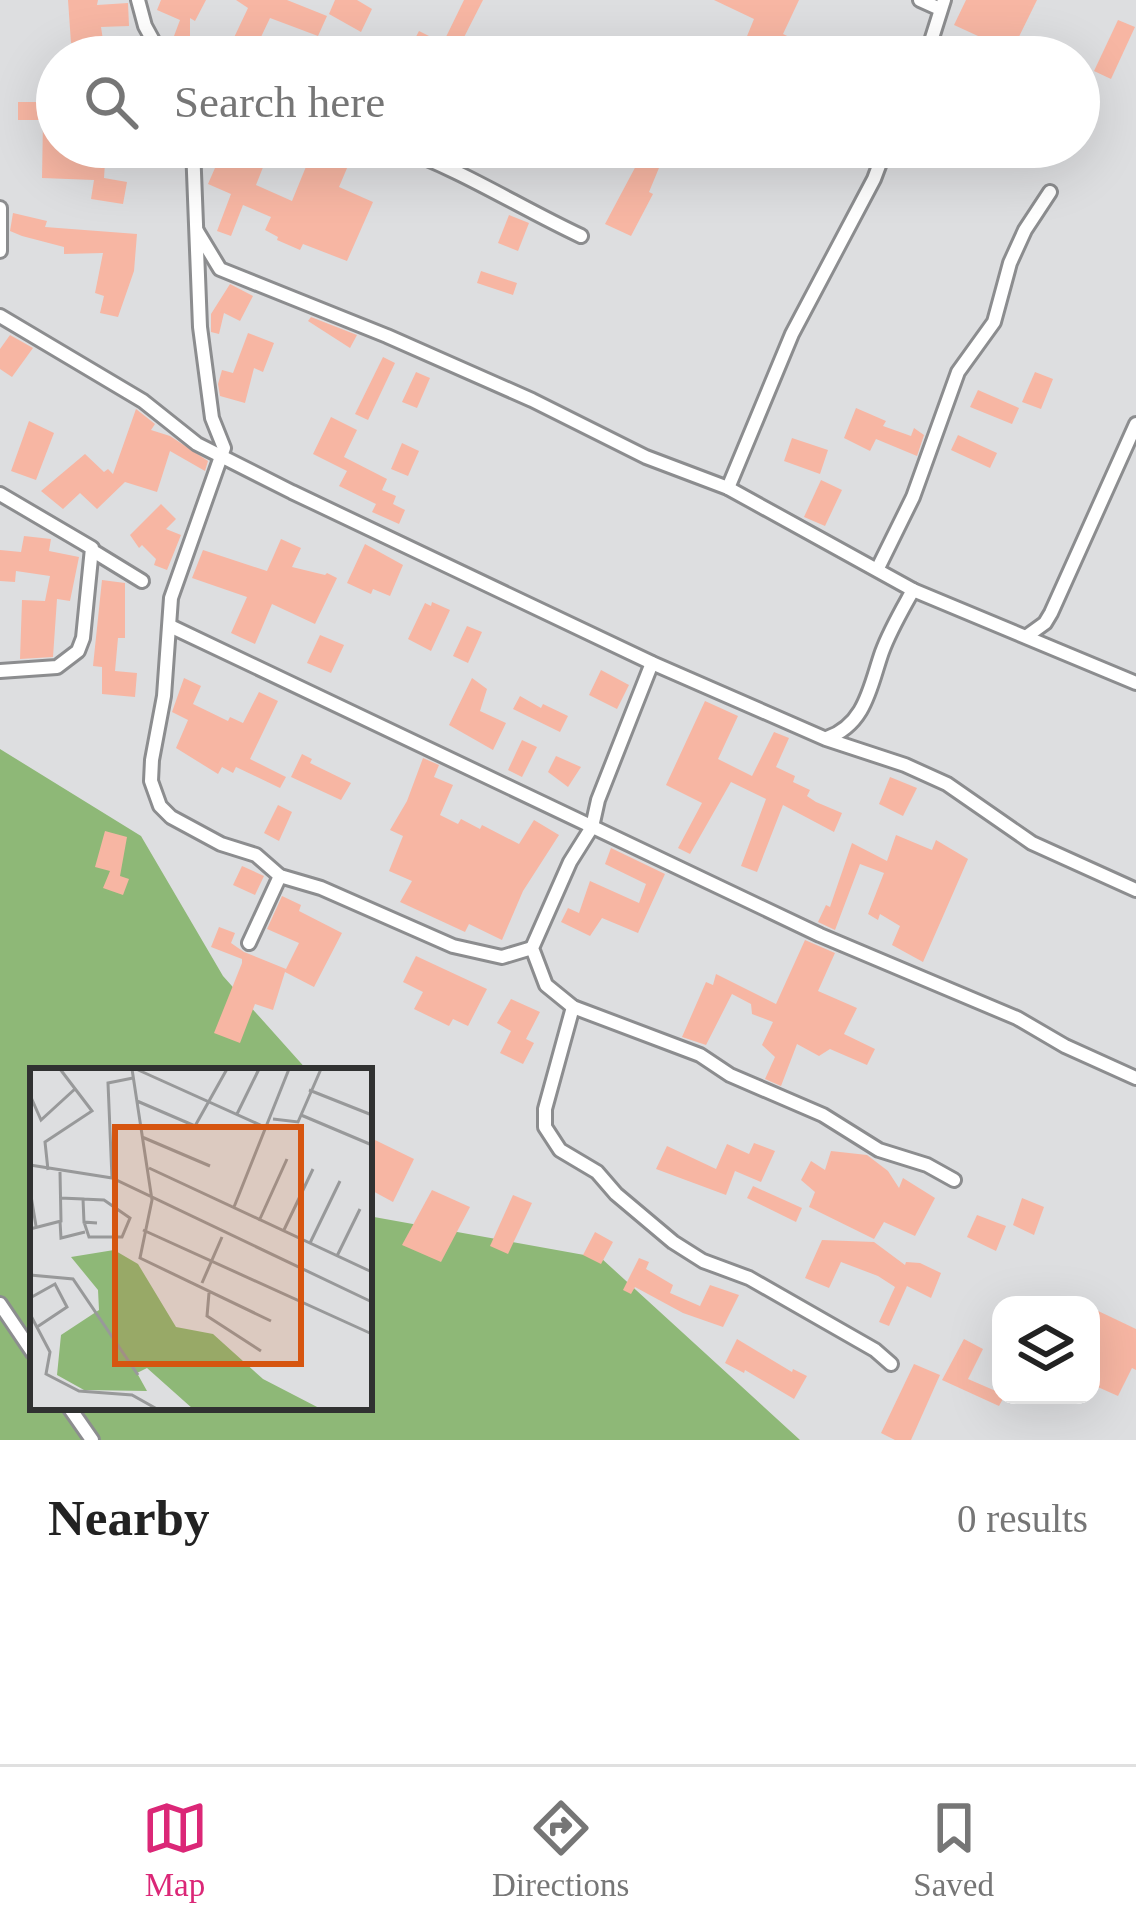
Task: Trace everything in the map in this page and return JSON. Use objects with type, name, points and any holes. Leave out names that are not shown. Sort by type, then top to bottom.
[{"type":"street","points":[[138,0],[151,36]]},
{"type":"street","points":[[920,0],[942,4],[932,36]]},
{"type":"street","points":[[194,168],[200,327],[212,418],[224,441],[223,457],[174,581],[152,760],[154,797],[171,817],[220,844],[246,849],[280,876],[321,888],[453,946],[502,957],[532,948]]},
{"type":"street","points":[[448,168],[581,236]]},
{"type":"street","points":[[728,488],[792,334],[878,168]]},
{"type":"street","points":[[878,568],[913,497],[958,372],[994,322],[1024,230],[1050,193]]},
{"type":"street","points":[[0,208],[0,251]]},
{"type":"street","points":[[196,230],[220,269],[386,336],[646,457],[728,488],[913,590],[1136,683]]},
{"type":"street","points":[[0,316],[143,401],[197,444],[652,663],[826,739],[947,784],[1033,843],[1136,890]]},
{"type":"street","points":[[197,444],[212,418]]},
{"type":"street","points":[[1028,636],[1051,613],[1136,424]]},
{"type":"street","points":[[0,494],[85,540],[93,551],[142,581]]},
{"type":"street","points":[[0,670],[57,668],[78,652],[93,551]]},
{"type":"street","points":[[826,739],[843,732],[864,706],[880,656],[913,590]]},
{"type":"street","points":[[170,626],[820,934],[998,1009],[1136,1078]]},
{"type":"street","points":[[652,663],[598,800],[592,827],[570,862],[532,948],[546,985],[573,1007],[700,1055],[730,1075],[823,1115],[879,1150],[927,1165],[954,1180]]},
{"type":"street","points":[[249,943],[280,876]]},
{"type":"street","points":[[573,1007],[545,1109],[545,1127],[560,1150],[597,1172],[673,1242],[703,1261],[766,1287],[891,1364]]},
{"type":"street","points":[[0,1304],[30,1349]]},
{"type":"street","points":[[71,1410],[92,1440]]},
{"type":"green space","points":[[0,749],[141,836],[223,976],[305,1068],[30,1068],[30,1410],[372,1410],[372,1212],[374,1217],[601,1258],[800,1440],[0,1440]]},
{"type":"building","points":[[68,0],[128,3],[129,26],[101,27],[102,36],[71,36]]},
{"type":"building","points":[[161,0],[206,0],[195,21],[190,18],[190,36],[174,36],[180,20],[157,10]]},
{"type":"building","points":[[236,0],[287,0],[327,16],[318,36],[270,18],[261,36],[235,36],[248,8]]},
{"type":"building","points":[[335,0],[357,0],[372,9],[361,32],[329,14]]},
{"type":"building","points":[[464,0],[483,0],[465,36],[446,36]]},
{"type":"building","points":[[714,0],[799,0],[783,34],[787,36],[747,36],[754,19]]},
{"type":"building","points":[[966,0],[1037,0],[1019,36],[978,36],[954,25]]},
{"type":"building","points":[[1118,20],[1135,27],[1111,79],[1100,74],[1100,58]]},
{"type":"building","points":[[18,102],[36,102],[36,120],[18,120]]},
{"type":"building","points":[[42,168],[105,168],[104,178],[127,182],[123,204],[91,199],[94,180],[42,178]]},
{"type":"building","points":[[215,168],[263,168],[256,185],[292,201],[305,168],[347,168],[339,187],[373,202],[347,261],[303,244],[300,250],[277,240],[265,230],[271,217],[243,205],[231,236],[217,231],[231,194],[208,184]]},
{"type":"building","points":[[635,168],[659,168],[649,192],[653,194],[631,236],[605,224]]},
{"type":"building","points":[[13,213],[47,221],[45,227],[137,234],[134,271],[118,317],[100,313],[104,296],[95,293],[103,253],[64,254],[64,247],[10,231]]},
{"type":"building","points":[[509,215],[529,223],[518,251],[498,243]]},
{"type":"building","points":[[481,271],[517,283],[513,295],[477,283]]},
{"type":"building","points":[[230,284],[253,296],[240,321],[224,313],[219,334],[211,332],[211,314]]},
{"type":"building","points":[[311,317],[357,335],[350,348],[308,321]]},
{"type":"building","points":[[248,333],[274,343],[263,372],[254,368],[245,403],[220,396],[218,384],[222,370],[233,373]]},
{"type":"building","points":[[10,335],[33,348],[12,377],[0,369],[0,349]]},
{"type":"building","points":[[383,357],[395,363],[368,420],[355,414]]},
{"type":"building","points":[[416,372],[430,378],[417,408],[402,402]]},
{"type":"building","points":[[1035,372],[1053,379],[1041,409],[1022,402]]},
{"type":"building","points":[[978,390],[1019,408],[1012,424],[970,407]]},
{"type":"building","points":[[856,408],[886,421],[883,426],[911,436],[914,428],[924,435],[917,456],[876,439],[870,451],[844,438]]},
{"type":"building","points":[[136,409],[155,424],[151,430],[170,436],[208,461],[205,471],[170,451],[157,492],[125,482],[97,509],[80,493],[63,509],[41,491],[85,454],[104,472],[108,469],[113,474]]},
{"type":"building","points":[[331,417],[357,430],[344,457],[387,479],[382,490],[396,496],[393,504],[405,510],[399,524],[372,512],[376,504],[339,486],[347,471],[313,454]]},
{"type":"building","points":[[29,421],[54,433],[36,480],[11,471]]},
{"type":"building","points":[[958,435],[997,453],[990,468],[951,450]]},
{"type":"building","points":[[792,438],[828,450],[820,474],[784,461]]},
{"type":"building","points":[[402,443],[419,451],[408,476],[391,469]]},
{"type":"building","points":[[821,480],[842,490],[825,526],[804,517]]},
{"type":"building","points":[[161,504],[176,519],[166,529],[181,535],[167,570],[154,565],[156,559],[130,535]]},
{"type":"building","points":[[24,536],[51,539],[49,551],[79,557],[70,601],[57,599],[53,657],[20,659],[22,600],[45,601],[50,576],[16,571],[15,582],[0,581],[0,550],[21,552]]},
{"type":"building","points":[[281,539],[301,548],[292,567],[337,578],[315,624],[272,604],[255,644],[231,633],[247,597],[192,578],[203,550],[267,571]]},
{"type":"building","points":[[365,544],[403,565],[390,596],[347,583]]},
{"type":"building","points":[[102,580],[125,583],[125,638],[118,638],[115,671],[137,673],[135,697],[102,694],[102,667],[93,666]]},
{"type":"building","points":[[432,602],[450,610],[431,651],[408,639],[425,603],[431,606]]},
{"type":"building","points":[[467,626],[482,632],[468,663],[453,656]]},
{"type":"building","points":[[320,635],[344,645],[331,673],[307,663]]},
{"type":"building","points":[[601,670],[629,685],[617,709],[589,695]]},
{"type":"building","points":[[184,678],[201,686],[193,704],[228,721],[230,717],[243,723],[259,692],[278,701],[250,759],[286,777],[280,788],[236,767],[233,773],[222,767],[218,774],[176,748],[188,720],[172,712]]},
{"type":"building","points":[[472,678],[487,689],[480,711],[506,723],[493,750],[449,725]]},
{"type":"building","points":[[520,696],[568,716],[560,732],[513,709]]},
{"type":"building","points":[[705,701],[738,716],[718,759],[752,776],[774,732],[789,738],[776,767],[810,790],[807,796],[842,813],[834,832],[783,805],[757,872],[741,866],[766,799],[731,782],[690,854],[678,848],[702,803],[666,785]]},
{"type":"building","points":[[522,740],[537,747],[522,777],[508,770]]},
{"type":"building","points":[[302,754],[312,759],[310,763],[351,783],[341,800],[291,777]]},
{"type":"building","points":[[556,756],[581,767],[568,787],[548,772]]},
{"type":"building","points":[[423,758],[439,765],[434,777],[453,785],[440,815],[458,824],[461,819],[480,829],[482,825],[519,844],[534,820],[559,835],[523,891],[502,940],[469,924],[465,932],[400,902],[412,881],[389,871],[403,836],[390,830]]},
{"type":"building","points":[[890,777],[917,788],[903,816],[879,804]]},
{"type":"building","points":[[278,805],[292,812],[279,841],[264,833]]},
{"type":"building","points":[[105,831],[127,837],[120,876],[129,879],[123,895],[103,888],[110,871],[95,867]]},
{"type":"building","points":[[896,835],[932,850],[936,840],[968,859],[923,962],[892,945],[900,926],[880,914],[878,920],[868,914],[884,873],[860,864],[835,930],[818,922],[826,905],[830,907],[852,843],[887,861]]},
{"type":"building","points":[[611,848],[665,874],[638,933],[602,918],[590,936],[561,922],[568,908],[579,913],[590,881],[639,903],[646,884],[605,864]]},
{"type":"building","points":[[242,866],[264,876],[255,895],[233,885]]},
{"type":"building","points":[[282,896],[301,905],[299,911],[342,933],[314,987],[285,972],[273,1010],[255,1004],[240,1043],[214,1033],[242,963],[211,947],[219,927],[235,933],[231,943],[244,952],[286,969],[299,943],[267,929]]},
{"type":"building","points":[[805,940],[835,953],[818,991],[857,1008],[844,1034],[875,1049],[867,1065],[830,1049],[819,1056],[797,1044],[781,1086],[765,1079],[775,1057],[762,1045],[773,1022],[752,1014],[751,1004],[732,994],[706,1045],[682,1037],[706,982],[713,985],[716,974],[776,1004]]},
{"type":"building","points":[[416,956],[487,989],[468,1026],[453,1019],[449,1026],[414,1009],[423,992],[403,982]]},
{"type":"building","points":[[511,999],[540,1012],[526,1039],[534,1043],[523,1064],[500,1053],[511,1031],[497,1023]]},
{"type":"building","points":[[375,1140],[414,1159],[393,1202],[372,1191]]},
{"type":"building","points":[[754,1143],[775,1151],[761,1182],[735,1171],[726,1195],[656,1169],[667,1146],[716,1169],[727,1144],[749,1154]]},
{"type":"building","points":[[831,1151],[867,1155],[888,1171],[899,1188],[903,1178],[935,1198],[915,1236],[884,1222],[874,1239],[809,1207],[815,1192],[801,1180],[811,1161],[825,1170]]},
{"type":"building","points":[[753,1186],[802,1208],[796,1222],[747,1198]]},
{"type":"building","points":[[432,1190],[470,1207],[441,1262],[402,1245]]},
{"type":"building","points":[[513,1195],[532,1203],[508,1254],[490,1246]]},
{"type":"building","points":[[1022,1198],[1044,1207],[1034,1235],[1013,1225]]},
{"type":"building","points":[[977,1215],[1006,1226],[996,1251],[967,1237]]},
{"type":"building","points":[[595,1232],[613,1242],[601,1264],[583,1255]]},
{"type":"building","points":[[822,1240],[874,1242],[905,1265],[920,1263],[941,1273],[931,1298],[907,1286],[889,1326],[879,1322],[895,1287],[878,1276],[841,1262],[829,1288],[805,1278]]},
{"type":"building","points":[[639,1258],[649,1262],[646,1269],[673,1285],[670,1293],[700,1306],[710,1285],[739,1295],[723,1327],[683,1313],[635,1287],[631,1294],[623,1290]]},
{"type":"building","points":[[1100,1312],[1136,1329],[1136,1370],[1132,1368],[1118,1396],[1100,1388]]},
{"type":"building","points":[[737,1339],[807,1376],[794,1399],[725,1363]]},
{"type":"building","points":[[964,1339],[983,1349],[968,1379],[992,1389],[992,1403],[942,1380]]},
{"type":"building","points":[[914,1364],[940,1375],[911,1440],[895,1440],[881,1433]]}]
